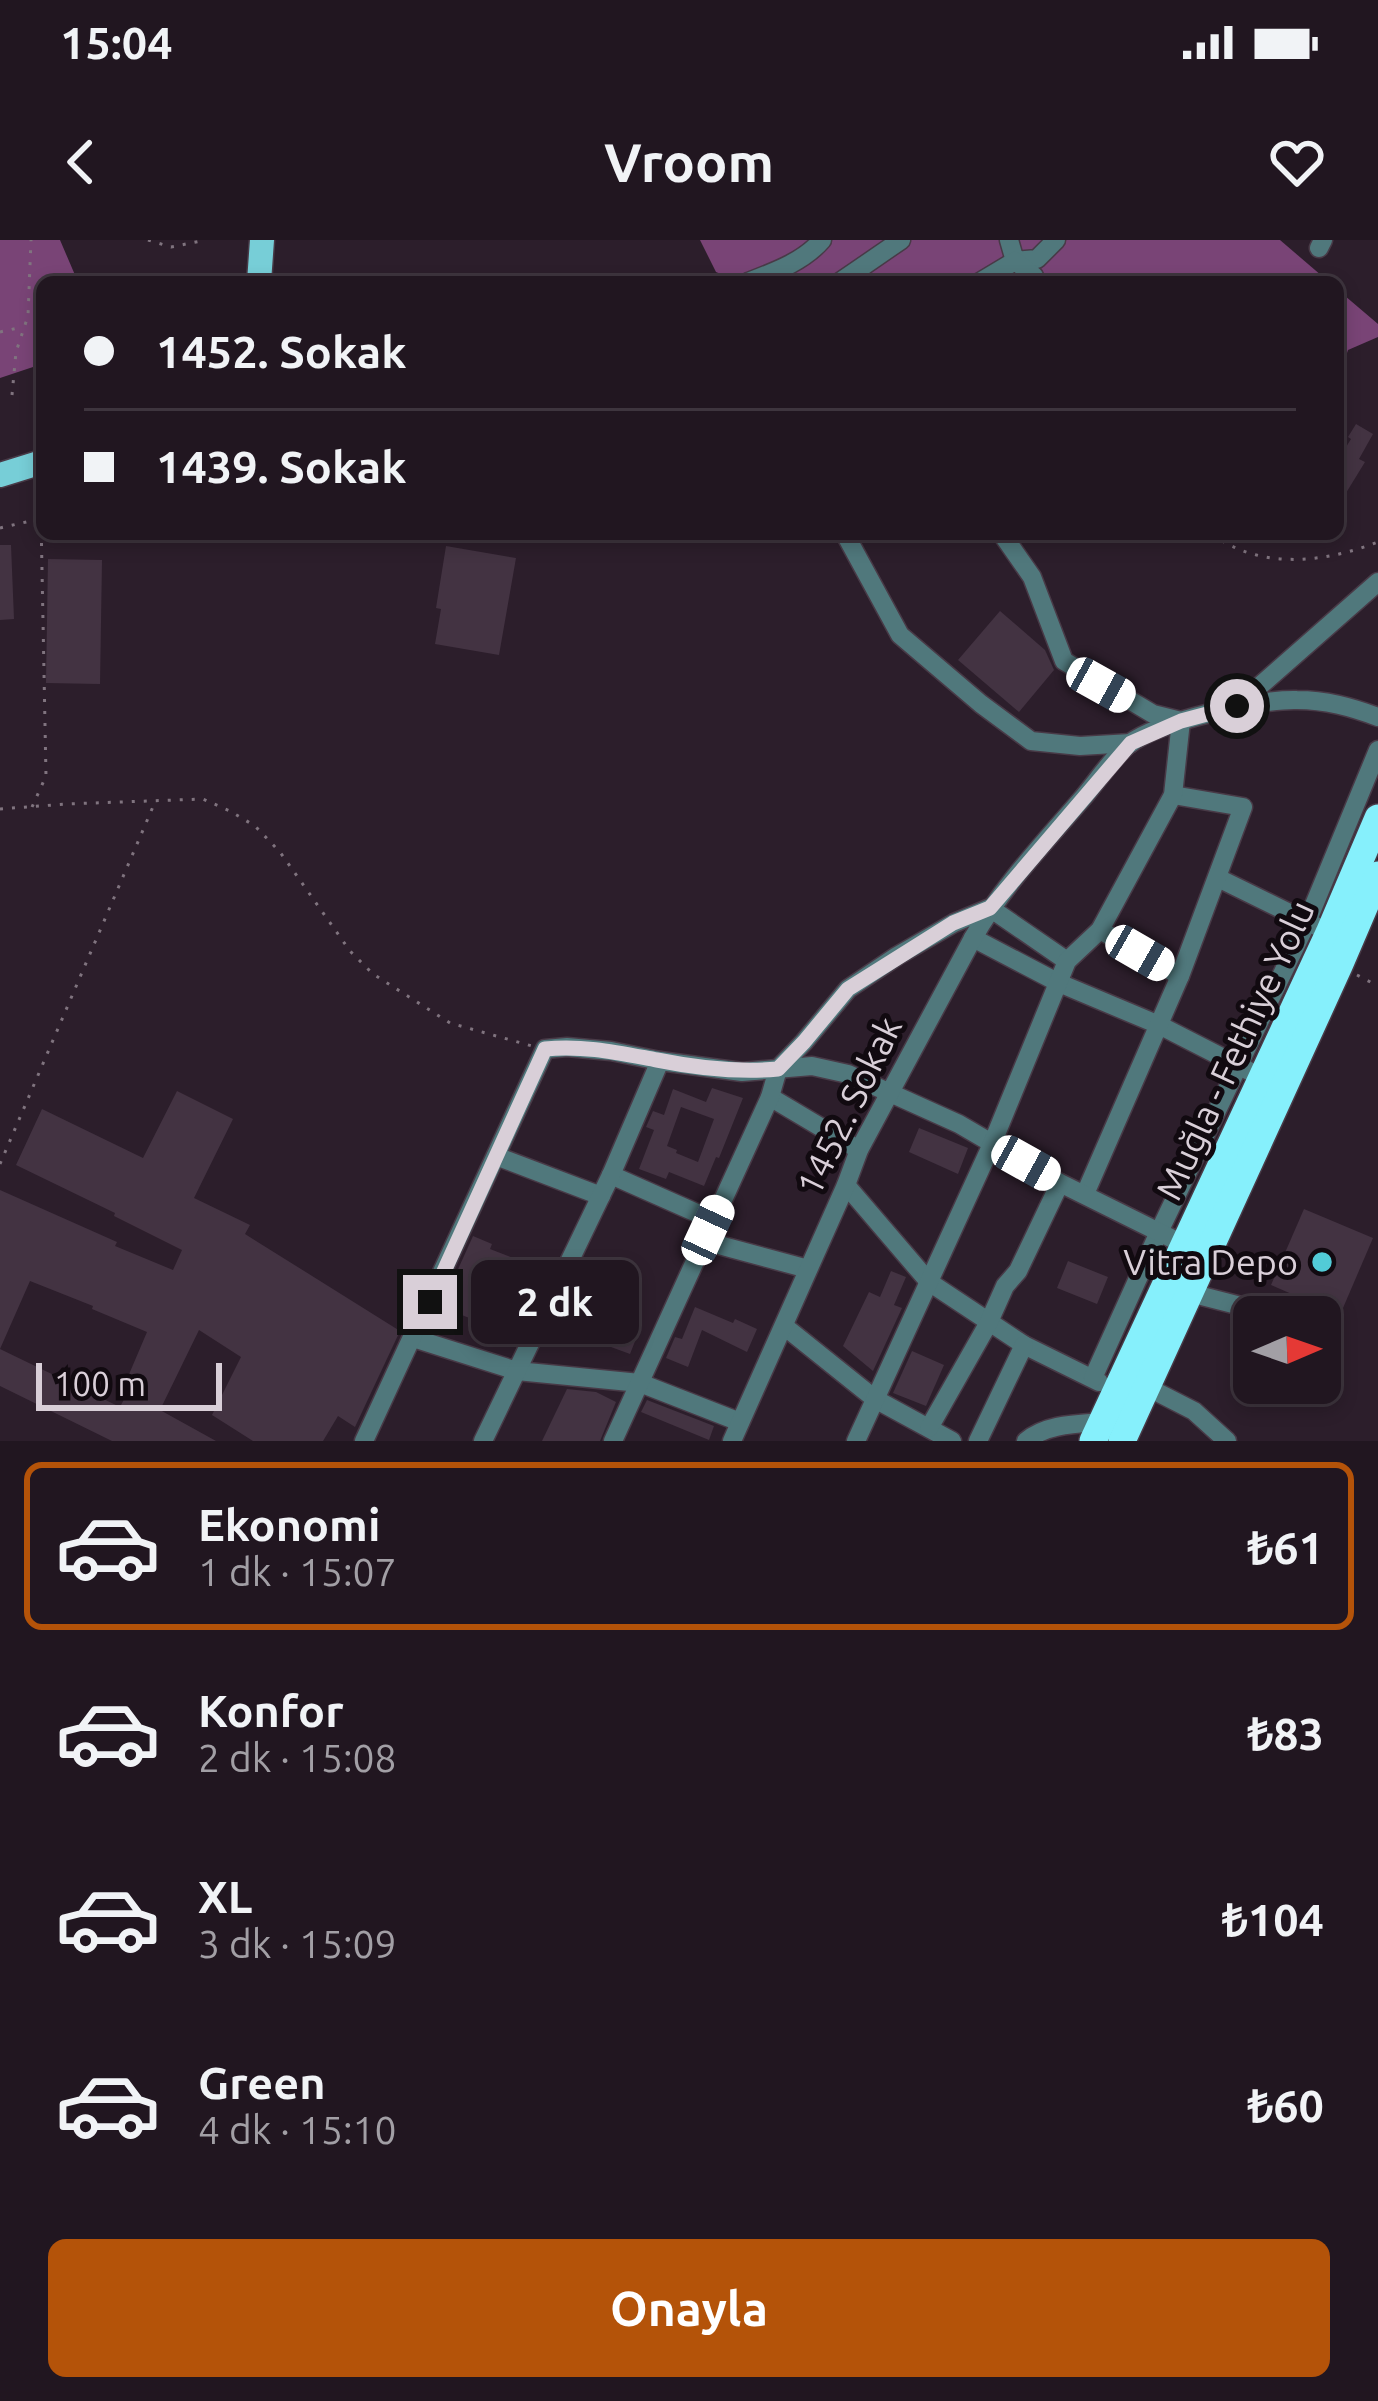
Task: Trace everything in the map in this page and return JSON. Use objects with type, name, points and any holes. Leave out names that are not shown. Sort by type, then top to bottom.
[{"type":"highway","name":"Muğla - Fethiye Yolu","points":[[1106,1435],[1105,1384],[1185,1245],[1251,1071],[1318,927],[1378,818]]},
{"type":"highway","name":"Muğla - Fethiye Yolu","points":[[1106,1435],[1148,1387],[1340,966],[1372,906],[1378,874]]},
{"type":"main road","points":[[259,276],[262,240]]},
{"type":"main road","points":[[0,475],[36,464]]},
{"type":"street","points":[[763,276],[822,240]]},
{"type":"street","points":[[849,276],[901,240]]},
{"type":"street","points":[[1009,240],[1015,261],[1034,276]]},
{"type":"street","points":[[990,276],[1015,261],[1037,259],[1056,240]]},
{"type":"street","points":[[848,540],[899,635],[1030,741],[1080,746],[1131,743]]},
{"type":"street","points":[[856,1441],[992,1144],[1067,962],[1100,930],[1173,795],[1181,721],[1153,714],[1064,661],[1032,577],[1006,540]]},
{"type":"street","points":[[1237,706],[1378,582]]},
{"type":"street","name":"1452. Sokak","points":[[736,1431],[859,1150],[990,908],[1131,743],[1181,721],[1237,706],[1294,699],[1341,704],[1378,717]]},
{"type":"street","points":[[1218,878],[1318,927],[1378,750]]},
{"type":"street","points":[[1085,1195],[1180,976],[1243,807],[1173,795]]},
{"type":"street","points":[[613,1441],[770,1097],[778,1069],[848,989],[953,923],[990,908],[1067,962]]},
{"type":"street","points":[[1100,930],[1180,976]]},
{"type":"street","points":[[846,1186],[929,1282],[1024,1345],[1105,1384],[1159,1232],[1251,1071],[973,938]]},
{"type":"street","points":[[364,1441],[545,1049],[610,1051],[742,1072],[812,1066],[830,1069],[959,1124],[1060,1183],[1185,1245]]},
{"type":"street","points":[[483,1441],[611,1175],[660,1061]]},
{"type":"street","points":[[770,1097],[859,1150]]},
{"type":"street","points":[[496,1156],[601,1196]]},
{"type":"street","points":[[611,1175],[699,1214],[719,1245],[808,1269]]},
{"type":"street","points":[[929,1428],[1005,1286],[1018,1271],[1060,1183]]},
{"type":"street","points":[[1190,1293],[1233,1304]]},
{"type":"street","points":[[784,1326],[875,1399],[952,1441]]},
{"type":"street","points":[[413,1338],[518,1371],[640,1383],[736,1431]]},
{"type":"street","points":[[977,1441],[1024,1345]]},
{"type":"street","points":[[1148,1387],[1194,1411],[1227,1441]]},
{"type":"street","points":[[1026,1441],[1036,1432],[1106,1435]]},
{"type":"path","points":[[12,395],[16,352],[28,316],[31,240]]},
{"type":"path","points":[[148,240],[171,247],[206,241]]},
{"type":"path","points":[[0,332],[24,327]]},
{"type":"path","points":[[0,528],[36,519]]},
{"type":"path","points":[[32,807],[46,776],[42,540]]},
{"type":"path","points":[[1222,540],[1250,556],[1319,560],[1378,542]]},
{"type":"path","points":[[0,809],[203,799],[255,826],[280,852],[350,951],[374,974],[450,1023],[545,1049]]},
{"type":"path","points":[[0,1164],[156,800]]},
{"type":"path","points":[[1340,966],[1378,986]]},
{"type":"shaded area","points":[[0,240],[60,240],[75,276],[36,276],[36,366],[0,378]]},
{"type":"shaded area","points":[[700,240],[1280,240],[1322,276],[726,276],[716,272]]},
{"type":"shaded area","points":[[1344,295],[1378,324],[1378,337],[1348,350],[1344,362]]},
{"type":"building","points":[[1356,424],[1373,434],[1359,459],[1365,462],[1344,496],[1344,450],[1351,439]]},
{"type":"building","points":[[0,545],[11,545],[14,619],[0,620]]},
{"type":"building","points":[[446,546],[516,558],[499,655],[435,644]]},
{"type":"building","points":[[48,559],[102,560],[100,684],[46,683]]},
{"type":"building","points":[[1000,611],[1045,650],[1054,670],[1019,712],[958,660]]},
{"type":"building","points":[[712,1088],[743,1098],[704,1186],[669,1172],[666,1179],[639,1169],[654,1130],[646,1127],[653,1111],[664,1115],[673,1089],[706,1102]],"holes":[[[681,1107],[714,1119],[698,1162],[667,1146]]]},
{"type":"building","points":[[177,1091],[233,1119],[194,1198],[250,1225],[245,1234],[400,1331],[355,1427],[338,1416],[323,1441],[253,1441],[212,1415],[241,1357],[199,1330],[160,1410],[216,1441],[112,1441],[0,1386],[0,1349],[0,1190],[173,1270],[182,1250],[16,1165],[42,1109],[143,1158]],"holes":[[[30,1281],[147,1332],[127,1379],[133,1382],[120,1407],[0,1349]]]},
{"type":"building","points":[[919,1128],[968,1148],[958,1174],[909,1152]]},
{"type":"building","name":"Vitra Depo","points":[[1304,1209],[1373,1238],[1341,1313],[1341,1296],[1296,1296],[1271,1285]]},
{"type":"building","points":[[473,1236],[492,1244],[490,1249],[539,1268],[510,1341],[489,1333],[509,1282],[481,1272],[471,1296],[480,1300],[472,1319],[441,1307]]},
{"type":"building","points":[[1068,1261],[1108,1277],[1097,1304],[1057,1288]]},
{"type":"building","points":[[891,1271],[906,1277],[894,1305],[902,1308],[873,1371],[843,1346],[869,1292],[880,1297]]},
{"type":"building","points":[[695,1307],[757,1329],[747,1352],[702,1330],[688,1367],[666,1358],[675,1337],[682,1339]]},
{"type":"building","points":[[592,1309],[641,1326],[630,1354],[584,1331]]},
{"type":"building","points":[[912,1351],[944,1365],[926,1406],[893,1393]]},
{"type":"building","points":[[567,1389],[596,1392],[616,1402],[600,1441],[542,1441]]},
{"type":"building","points":[[647,1400],[714,1426],[709,1440],[641,1412]]},
{"type":"place","name":"Vitra Depo","points":[[1322,1262]]},
{"type":"route","points":[[430,1302],[545,1049],[610,1051],[742,1072],[778,1069],[848,989],[953,923],[990,908],[1131,743],[1181,721],[1237,706]]}]
